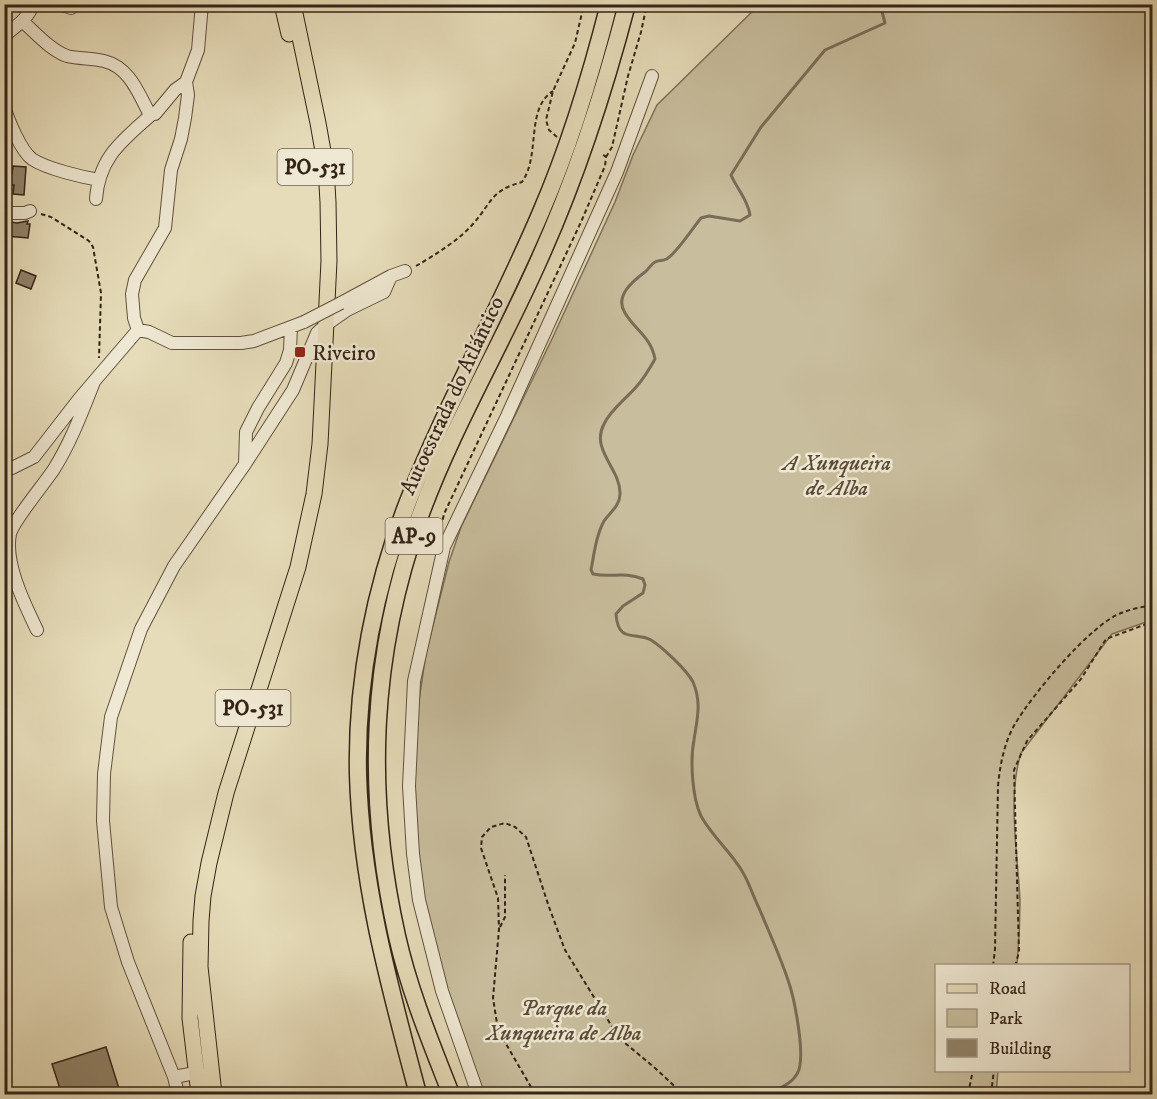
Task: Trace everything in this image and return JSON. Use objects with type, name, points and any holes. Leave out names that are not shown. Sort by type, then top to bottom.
[{"type":"highway","name":"Autoestrada do Atlántico","points":[[418,1095],[380,947],[363,841],[358,771],[364,681],[370,639],[389,556],[408,501],[429,451],[543,209],[579,108],[609,4]]},
{"type":"highway","name":"Autoestrada do Atlántico","points":[[451,1095],[414,996],[398,938],[388,888],[380,837],[377,785],[376,733],[380,683],[398,589],[420,516],[452,441],[544,249],[578,164],[611,65],[627,4]]},
{"type":"main road","name":"PO-531","points":[[214,1095],[200,968],[200,933],[209,863],[237,757],[298,567],[314,494],[320,444],[322,329],[318,189],[313,149],[282,4]]},
{"type":"main road","name":"PO-531","points":[[200,1086],[190,1018],[189,971],[191,928],[199,868],[215,801],[285,581],[301,515],[313,428],[329,261],[326,168],[292,4]]},
{"type":"main road","points":[[200,1086],[201,1058],[207,1032]]},
{"type":"street","points":[[4,36],[22,21],[32,9],[33,4]]},
{"type":"street","points":[[138,330],[134,318],[132,294],[135,280],[165,228],[171,170],[182,139],[188,95],[186,82],[198,50],[202,4]]},
{"type":"street","points":[[22,21],[56,51],[66,56],[104,60],[118,66],[133,83],[148,113],[152,114]]},
{"type":"street","points":[[478,1095],[442,992],[419,900],[413,854],[410,786],[414,681],[444,548],[507,416],[612,183],[652,76]]},
{"type":"street","points":[[96,199],[99,180],[106,160],[115,148],[152,114],[155,114],[175,90],[186,82]]},
{"type":"street","points":[[4,106],[8,119],[32,159],[74,176],[99,180]]},
{"type":"street","points":[[4,213],[30,211]]},
{"type":"street","points":[[138,330],[149,332],[172,343],[229,344],[254,341],[304,322],[391,276],[405,271]]},
{"type":"street","points":[[178,1095],[174,1077],[128,962],[111,907],[103,821],[106,758],[111,717],[118,690],[141,629],[174,566],[293,390],[322,329],[347,310],[384,292],[391,276]]},
{"type":"street","points":[[245,464],[246,432],[286,363],[290,350],[291,327]]},
{"type":"street","points":[[4,470],[34,457],[138,330]]},
{"type":"street","points":[[37,630],[19,593],[9,547],[11,531],[55,468],[77,426],[98,377]]},
{"type":"street","points":[[174,1077],[200,1086]]},
{"type":"path","points":[[556,137],[549,130],[546,120],[553,91],[575,43],[584,4]]},
{"type":"path","points":[[444,548],[441,530],[444,514],[605,166],[642,32],[647,4]]},
{"type":"path","points":[[405,271],[430,257],[473,225],[500,189],[522,182],[530,166],[537,113],[543,99],[553,91]]},
{"type":"path","points":[[601,153],[606,158]]},
{"type":"path","points":[[30,211],[51,217],[89,241],[93,247],[101,293],[98,377]]},
{"type":"path","points":[[993,964],[1000,762],[1014,725],[1040,690],[1099,626],[1121,613],[1152,604]]},
{"type":"path","points":[[1016,964],[1019,952],[1014,770],[1027,741],[1081,679],[1106,639],[1152,622]]},
{"type":"path","points":[[535,1095],[498,1030],[493,998],[499,929],[498,898],[481,848],[482,837],[491,827],[505,823],[515,826],[526,837],[565,950],[619,1038],[683,1095]]},
{"type":"path","points":[[499,929],[505,917],[505,875]]},
{"type":"path","points":[[968,1095],[973,1072]]},
{"type":"path","points":[[991,1095],[994,1072]]},
{"type":"green space","name":"A Xunqueira de Alba","points":[[759,5],[1152,5],[1152,620],[1112,634],[1021,753],[1014,807],[1020,901],[1017,964],[935,964],[935,1072],[998,1072],[996,1094],[482,1094],[438,961],[421,887],[415,770],[418,708],[426,653],[449,562],[461,527],[552,339],[657,105]]},
{"type":"building","points":[[13,166],[26,167],[24,195],[13,194],[14,185],[5,185],[5,173],[12,174]]},
{"type":"building","points":[[4,221],[17,223],[28,221],[27,224],[30,224],[28,238],[6,236]]},
{"type":"building","points":[[21,270],[36,276],[31,289],[16,283]]},
{"type":"building","points":[[106,1047],[121,1095],[62,1095],[52,1064]]},
{"type":"waterway","points":[[763,1094],[790,1082],[800,1066],[800,1042],[793,1000],[782,962],[747,880],[705,823],[698,808],[692,768],[698,711],[693,682],[680,665],[656,643],[624,633],[617,623],[616,614],[623,606],[643,593],[645,585],[643,579],[629,575],[593,574],[591,570],[601,527],[620,498],[616,476],[603,451],[601,433],[611,413],[640,383],[655,359],[650,345],[622,307],[626,289],[654,263],[672,255],[701,218],[709,216],[740,221],[750,215],[745,199],[731,175],[761,127],[825,50],[885,23],[880,4]]},
{"type":"place","name":"Riveiro","points":[[300,352]]},
{"type":"park label","name":"Parque da Xunqueira de Alba","points":[[564,1020]]}]
